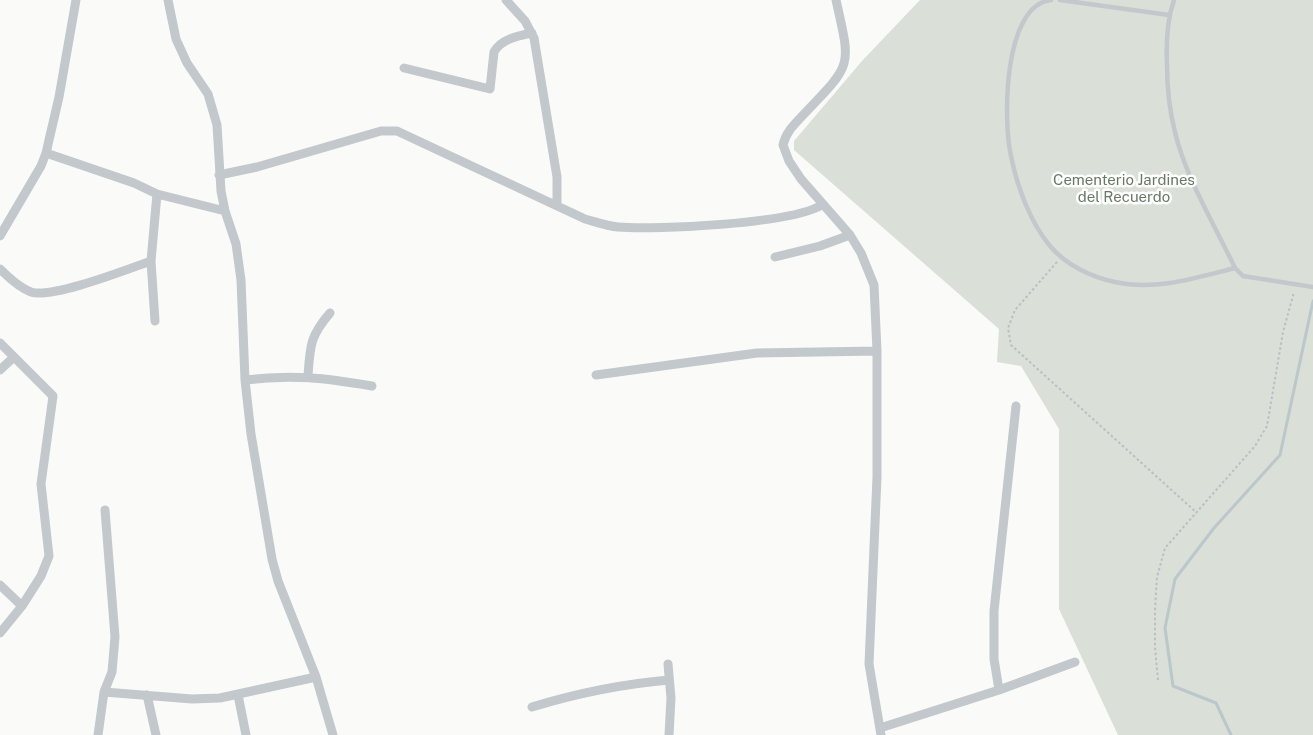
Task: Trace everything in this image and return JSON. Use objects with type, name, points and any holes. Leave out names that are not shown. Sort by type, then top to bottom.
[{"type":"street","points":[[0,236],[41,166],[46,153],[59,97],[76,0]]},
{"type":"street","points":[[168,0],[176,39],[187,63],[208,94],[217,125],[219,174],[224,211],[236,244],[241,280],[245,380],[257,474],[272,559],[284,599],[316,677],[334,735]]},
{"type":"street","points":[[506,0],[525,21],[532,33],[557,177],[557,205]]},
{"type":"street","points":[[836,0],[846,44],[845,65],[835,82],[791,128],[783,145],[789,161],[850,235],[861,253],[874,285],[877,350],[877,477],[869,664],[880,731],[1075,662]]},
{"type":"street","points":[[404,68],[490,89],[496,48],[506,41],[532,33]]},
{"type":"street","points":[[219,174],[257,167],[380,131],[397,131],[602,224],[636,228],[771,218],[804,213],[823,204]]},
{"type":"street","points":[[46,153],[134,183],[157,194],[224,211]]},
{"type":"street","points":[[155,321],[151,261],[157,194]]},
{"type":"street","points":[[775,257],[820,246],[850,235]]},
{"type":"street","points":[[0,269],[31,292],[40,293],[81,284],[151,261]]},
{"type":"street","points":[[308,376],[310,346],[314,332],[330,313]]},
{"type":"street","points":[[0,343],[53,396],[41,484],[49,556],[41,576],[22,606],[0,633]]},
{"type":"street","points":[[596,374],[757,353],[877,350]]},
{"type":"street","points":[[0,370],[14,357]]},
{"type":"street","points":[[245,380],[278,376],[308,376],[372,386]]},
{"type":"street","points":[[999,690],[994,659],[994,611],[1016,406]]},
{"type":"street","points":[[98,735],[104,692],[112,672],[115,637],[105,510]]},
{"type":"street","points":[[0,585],[22,606]]},
{"type":"street","points":[[668,664],[669,735]]},
{"type":"street","points":[[104,692],[192,699],[238,695],[316,677]]},
{"type":"street","points":[[532,707],[577,693],[616,685],[669,680]]},
{"type":"street","points":[[147,695],[156,735]]},
{"type":"street","points":[[238,695],[246,735]]},
{"type":"lane","points":[[1051,0],[1033,8],[1023,20],[1017,36],[1010,66],[1006,130],[1019,185],[1036,226],[1050,247],[1091,275],[1137,285],[1154,286],[1181,282],[1234,268]]},
{"type":"lane","points":[[1060,0],[1169,15]]},
{"type":"lane","points":[[1174,0],[1169,15],[1166,54],[1168,94],[1175,134],[1192,178],[1234,268],[1243,276],[1313,287]]},
{"type":"path","points":[[1062,256],[1015,310],[1008,328],[1011,344],[1197,514]]},
{"type":"path","points":[[1158,680],[1154,648],[1157,577],[1165,548],[1255,446],[1267,426],[1283,332],[1296,284]]},
{"type":"green space","name":"Cementerio Jardines del Recuerdo","points":[[920,0],[1313,0],[1313,735],[1118,735],[1059,609],[1059,429],[1021,366],[997,362],[999,329],[794,150],[794,141],[862,61]]},
{"type":"waterway","points":[[1231,735],[1216,703],[1173,686],[1165,628],[1175,579],[1214,528],[1280,455],[1313,301]]}]
